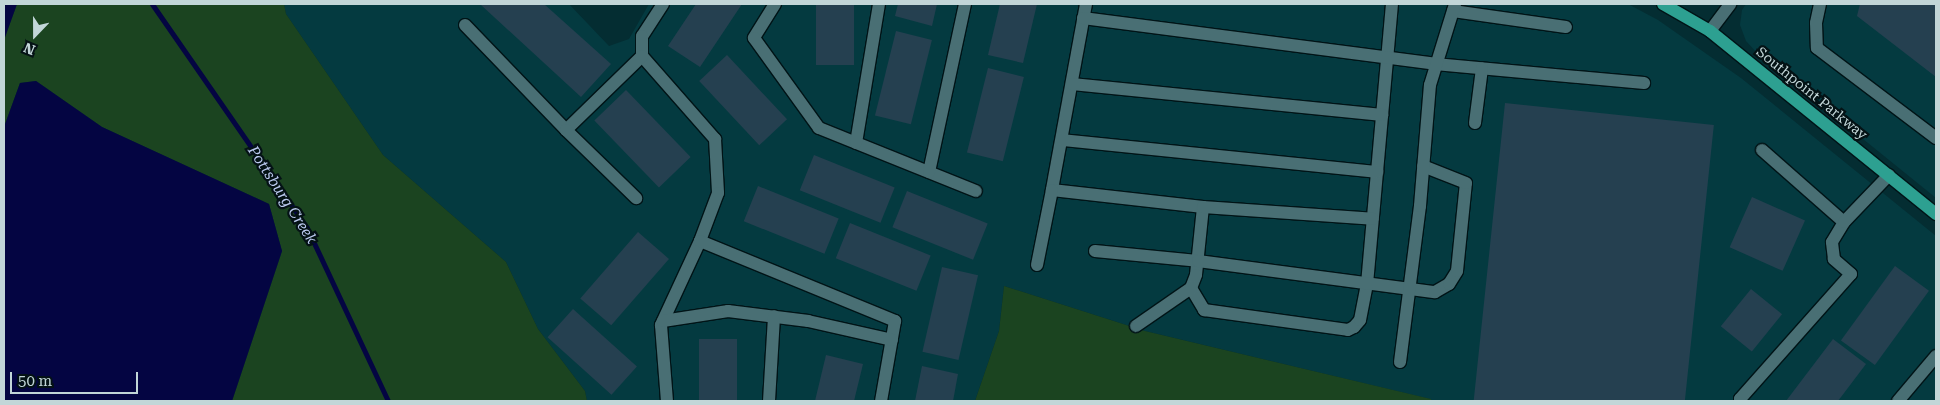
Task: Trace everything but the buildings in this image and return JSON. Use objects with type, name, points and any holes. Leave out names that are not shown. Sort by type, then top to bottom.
[{"type":"main road","name":"Southpoint Parkway","points":[[1663,4],[1710,31],[1936,214]]},
{"type":"street","points":[[663,4],[642,36],[642,56],[715,139],[718,193],[700,240],[660,325],[667,401]]},
{"type":"street","points":[[775,4],[754,38],[819,128],[976,191]]},
{"type":"street","points":[[856,143],[879,4]]},
{"type":"street","points":[[928,172],[965,4]]},
{"type":"street","points":[[1037,264],[1062,140],[1086,4]]},
{"type":"street","points":[[1191,288],[1204,310],[1348,330],[1354,327],[1360,320],[1367,284],[1387,58],[1389,4]]},
{"type":"street","points":[[1710,31],[1730,4]]},
{"type":"street","points":[[1820,4],[1816,23],[1817,48],[1936,138]]},
{"type":"street","points":[[1400,362],[1424,166],[1430,85],[1454,7],[1566,27]]},
{"type":"street","points":[[1083,18],[1435,64],[1644,83]]},
{"type":"street","points":[[465,25],[566,130],[636,198]]},
{"type":"street","points":[[566,130],[642,56]]},
{"type":"street","points":[[1475,123],[1482,68]]},
{"type":"street","points":[[1072,84],[1382,115]]},
{"type":"street","points":[[1062,140],[1377,172]]},
{"type":"street","points":[[1762,150],[1844,222]]},
{"type":"street","points":[[1095,251],[1198,261],[1435,292],[1449,284],[1457,271],[1466,183],[1424,166]]},
{"type":"street","points":[[1740,401],[1740,398],[1851,274],[1834,259],[1832,242],[1844,222],[1889,175]]},
{"type":"street","points":[[1052,190],[1202,207],[1373,218]]},
{"type":"street","points":[[1136,326],[1191,288],[1196,275],[1198,261],[1202,207]]},
{"type":"street","points":[[700,240],[895,321],[882,401]]},
{"type":"street","points":[[662,321],[728,311],[808,321],[892,340]]},
{"type":"street","points":[[769,401],[774,316]]},
{"type":"street","points":[[1898,401],[1936,356]]},
{"type":"shaded area","points":[[4,4],[17,4],[4,40]]},
{"type":"shaded area","points":[[284,4],[569,4],[609,46],[629,39],[649,4],[1628,4],[1658,20],[1741,78],[1936,236],[1936,401],[1431,401],[1430,399],[1145,331],[1004,286],[999,331],[975,401],[587,401],[585,391],[538,329],[506,262],[383,155],[286,14]]},
{"type":"shaded area","points":[[1746,4],[1936,4],[1936,198],[1758,54],[1746,41],[1740,25],[1742,10]]},
{"type":"shaded area","points":[[36,81],[102,127],[269,204],[282,251],[232,401],[4,401],[4,127],[20,83]]},
{"type":"green space","points":[[17,4],[284,4],[286,14],[383,155],[506,262],[538,329],[585,391],[587,401],[232,401],[282,251],[269,204],[102,127],[36,81],[20,83],[4,127],[4,40]]},
{"type":"green space","points":[[1004,286],[1145,331],[1431,399],[1431,401],[975,401],[999,331]]},
{"type":"waterway","name":"Pottsburg Creek","points":[[152,4],[307,228],[388,401]]}]
